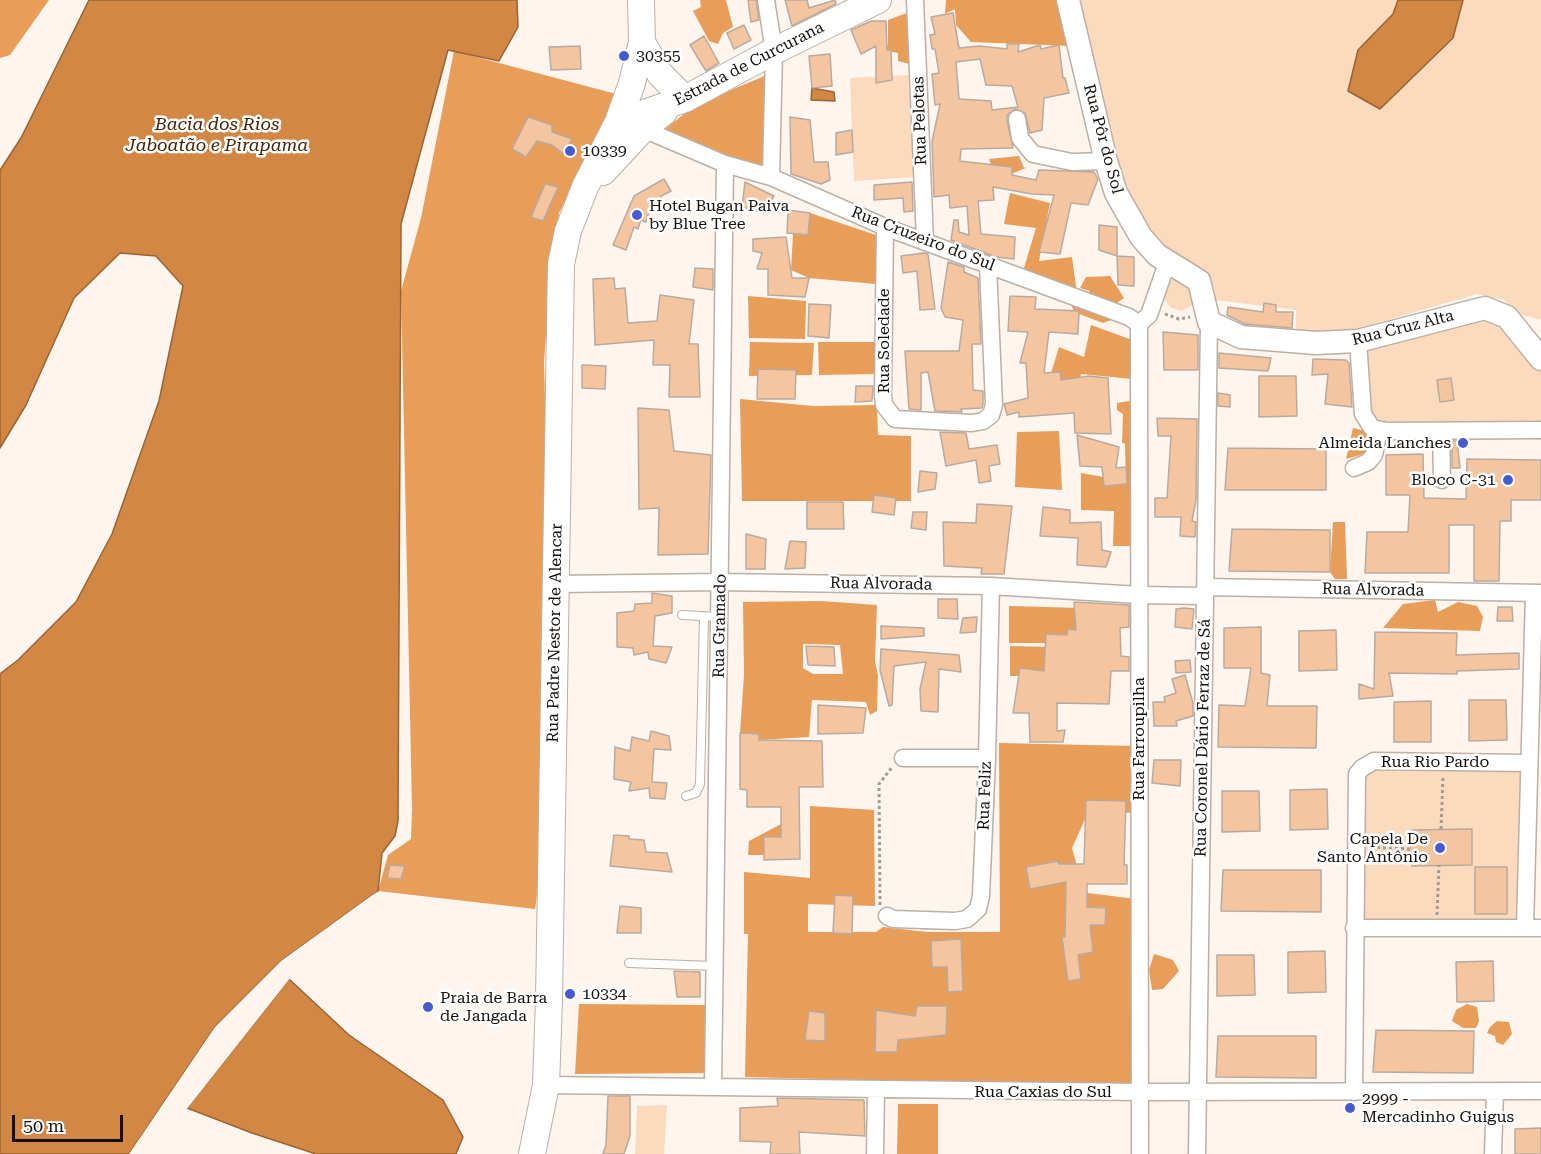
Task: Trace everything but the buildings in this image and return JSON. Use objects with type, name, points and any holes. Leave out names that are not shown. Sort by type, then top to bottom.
[{"type":"main road","points":[[580,201],[609,164],[643,129],[658,116],[685,99],[660,74],[642,42],[641,0]]},
{"type":"main road","name":"Estrada de Curcurana","points":[[618,122],[685,99],[774,51],[878,0]]},
{"type":"main road","name":"Rua Pôr do Sol","points":[[1068,0],[1106,161],[1116,193],[1127,216],[1145,242],[1167,263],[1199,281],[1208,316]]},
{"type":"main road","name":"Rua Padre Nestor de Alencar","points":[[532,1154],[546,1085],[556,584],[558,296],[563,253],[580,201],[618,122],[632,83],[642,42]]},
{"type":"main road","name":"Rua Cruz Alta","points":[[1208,316],[1232,335],[1259,340],[1316,344],[1358,341],[1485,308],[1507,317],[1541,359]]},
{"type":"street","points":[[766,0],[774,51],[771,177]]},
{"type":"street","name":"Rua Pelotas","points":[[915,0],[925,242]]},
{"type":"street","points":[[1017,119],[1020,138],[1033,154],[1072,162],[1106,161]]},
{"type":"street","name":"Rua Cruzeiro do Sul","points":[[643,129],[725,164],[771,177],[925,242],[1129,317],[1139,324]]},
{"type":"street","name":"Rua Gramado","points":[[713,1087],[715,966],[712,617],[720,582],[725,164]]},
{"type":"street","name":"Rua Soledade","points":[[885,226],[883,394],[884,405],[895,419],[972,423],[983,421],[990,415],[994,405],[988,265]]},
{"type":"street","points":[[1139,324],[1149,315],[1167,263]]},
{"type":"street","name":"Rua Coronel Dário Ferraz de Sá","points":[[1197,1154],[1208,316]]},
{"type":"street","name":"Rua Farroupilha","points":[[1139,324],[1140,1154]]},
{"type":"street","points":[[1358,341],[1363,414],[1372,428],[1441,431],[1541,430]]},
{"type":"street","points":[[1354,468],[1368,462],[1374,455],[1379,430]]},
{"type":"street","points":[[1441,431],[1442,480]]},
{"type":"street","name":"Rua Alvorada","points":[[556,584],[720,582],[991,586],[1139,595],[1205,592],[1537,593]]},
{"type":"street","name":"Rua Feliz","points":[[886,916],[893,919],[955,921],[967,919],[978,909],[987,758],[991,586]]},
{"type":"street","points":[[1354,928],[1533,928],[1528,763],[1537,593]]},
{"type":"street","points":[[903,758],[987,758]]},
{"type":"street","name":"Rua Rio Pardo","points":[[1354,1092],[1357,774],[1374,761],[1528,763]]},
{"type":"street","name":"Rua Caxias do Sul","points":[[546,1085],[1140,1092],[1541,1091]]},
{"type":"street","points":[[875,1154],[876,1090]]},
{"type":"street","points":[[1493,1154],[1496,1092]]},
{"type":"lane","points":[[682,615],[712,617],[700,784],[696,793],[686,796]]},
{"type":"lane","points":[[629,963],[715,966]]},
{"type":"path","points":[[1156,294],[1159,307],[1171,317],[1186,319],[1208,316]]},
{"type":"path","points":[[886,916],[880,905],[879,784],[894,765],[903,758]]},
{"type":"path","points":[[1441,830],[1444,762]]},
{"type":"path","points":[[1355,847],[1408,849]]},
{"type":"path","points":[[1437,928],[1439,865]]},
{"type":"shaded area","points":[[0,0],[49,0],[10,55],[0,58]]},
{"type":"shaded area","points":[[700,0],[726,0],[733,27],[723,33],[718,44],[709,41],[693,11],[701,7]]},
{"type":"shaded area","points":[[946,0],[1061,0],[1070,46],[971,42],[956,25],[955,9],[945,14]]},
{"type":"shaded area","points":[[1074,0],[1541,0],[1541,320],[1519,314],[1504,300],[1477,294],[1339,334],[1296,332],[1296,310],[1215,300],[1156,246],[1127,203]]},
{"type":"shaded area","points":[[912,11],[913,65],[898,61],[898,53],[877,49],[877,47],[888,45],[888,20]]},
{"type":"shaded area","points":[[454,51],[620,95],[559,213],[551,269],[544,362],[547,470],[538,888],[535,909],[378,891],[388,855],[411,839],[401,291],[421,218]]},
{"type":"shaded area","points":[[767,75],[768,171],[663,131],[695,105]]},
{"type":"shaded area","points":[[912,75],[916,177],[854,181],[850,78]]},
{"type":"shaded area","points":[[1019,156],[1024,168],[1028,167],[997,180],[989,159]]},
{"type":"shaded area","points":[[1010,193],[1050,203],[1039,261],[1072,257],[1077,294],[1024,268],[1036,228],[1004,224]]},
{"type":"shaded area","points":[[810,213],[879,236],[876,284],[809,278],[791,270],[793,234],[808,235]]},
{"type":"shaded area","points":[[1110,276],[1124,298],[1105,312],[1111,320],[1103,323],[1074,312],[1071,304],[1090,291],[1080,288],[1086,277]]},
{"type":"shaded area","points":[[1178,276],[1184,276],[1196,303],[1182,311],[1171,308],[1164,299],[1168,282]]},
{"type":"shaded area","points":[[748,296],[806,301],[805,339],[749,338]]},
{"type":"shaded area","points":[[1488,311],[1541,366],[1541,440],[1363,431],[1360,343]]},
{"type":"shaded area","points":[[1091,325],[1135,341],[1132,379],[1081,374],[1077,389],[1048,383],[1059,347],[1084,357]]},
{"type":"shaded area","points":[[750,342],[814,343],[812,375],[749,376]]},
{"type":"shaded area","points":[[818,342],[879,342],[879,374],[819,375]]},
{"type":"shaded area","points":[[740,399],[813,406],[877,405],[878,435],[911,436],[911,501],[742,501]]},
{"type":"shaded area","points":[[1135,400],[1147,546],[1113,546],[1114,511],[1081,510],[1081,473],[1126,481],[1125,443],[1122,443],[1123,414],[1117,410],[1117,403]]},
{"type":"shaded area","points":[[1353,428],[1374,433],[1367,453],[1346,459]]},
{"type":"shaded area","points":[[1059,431],[1062,490],[1015,487],[1017,432]]},
{"type":"shaded area","points":[[1333,522],[1345,522],[1347,579],[1335,579],[1330,572]]},
{"type":"shaded area","points":[[1435,600],[1438,612],[1458,602],[1477,606],[1483,617],[1480,631],[1383,628],[1403,604]]},
{"type":"shaded area","points":[[821,601],[877,605],[875,662],[878,675],[877,711],[870,715],[866,702],[812,700],[809,737],[759,740],[759,734],[740,733],[744,675],[743,602]],"holes":[[[803,644],[840,645],[843,674],[813,674],[803,668]]]},
{"type":"shaded area","points":[[1009,606],[1081,608],[1076,643],[1009,643]]},
{"type":"shaded area","points":[[1010,646],[1054,647],[1055,676],[1010,676]]},
{"type":"shaded area","points":[[999,743],[1135,746],[1135,812],[1086,817],[1072,848],[1081,880],[1080,892],[1136,899],[1136,1087],[745,1077],[748,934],[744,934],[744,872],[810,878],[810,806],[874,810],[875,906],[808,904],[808,932],[876,932],[883,927],[927,932],[1000,932]]},
{"type":"shaded area","points":[[1528,763],[1525,928],[1354,928],[1362,768]]},
{"type":"shaded area","points":[[783,823],[787,847],[771,855],[748,855],[749,841]]},
{"type":"shaded area","points":[[1154,954],[1173,960],[1179,971],[1163,989],[1152,990],[1149,970]]},
{"type":"shaded area","points":[[579,1004],[707,1005],[706,1073],[575,1074]]},
{"type":"shaded area","points":[[1467,1004],[1477,1007],[1479,1021],[1476,1028],[1463,1028],[1452,1021],[1456,1010]]},
{"type":"shaded area","points":[[1497,1021],[1509,1022],[1512,1034],[1503,1045],[1496,1042],[1495,1036],[1487,1033]]},
{"type":"shaded area","points":[[898,1104],[938,1104],[938,1154],[897,1154]]},
{"type":"shaded area","points":[[667,1105],[664,1154],[635,1154],[637,1106]]},
{"type":"water","name":"Bacia dos Rios Jaboatão e Pirapama","points":[[89,0],[517,0],[518,27],[499,61],[448,50],[401,224],[398,821],[395,836],[382,853],[378,891],[281,961],[215,1027],[129,1154],[0,1154],[0,674],[18,660],[76,602],[112,534],[159,401],[183,286],[156,256],[120,253],[74,298],[26,405],[0,448],[0,170],[21,138]]},
{"type":"water","points":[[1398,0],[1463,0],[1453,38],[1380,109],[1348,91],[1358,50],[1393,14]]},
{"type":"water","points":[[812,88],[834,92],[835,101],[811,100]]},
{"type":"water","points":[[289,979],[349,1035],[443,1100],[463,1137],[456,1154],[316,1154],[187,1108]]},
{"type":"pier","points":[[378,891],[364,905],[283,964],[217,1029],[132,1154],[129,1154],[215,1027],[281,961]]},
{"type":"pier","points":[[287,977],[291,977],[186,1110],[185,1106]]},
{"type":"place","name":"30355","points":[[624,56]]},
{"type":"place","name":"10339","points":[[570,151]]},
{"type":"place","name":"Hotel Bugan Paiva by Blue Tree","points":[[637,215]]},
{"type":"place","name":"Almeida Lanches","points":[[1463,443]]},
{"type":"place","name":"Bloco C-31","points":[[1508,480]]},
{"type":"place","name":"Capela De Santo Antônio","points":[[1440,848]]},
{"type":"place","name":"10334","points":[[570,994]]},
{"type":"place","name":"Praia de Barra de Jangada","points":[[428,1007]]},
{"type":"place","name":"2999 - Mercadinho Guigus","points":[[1350,1108]]}]
